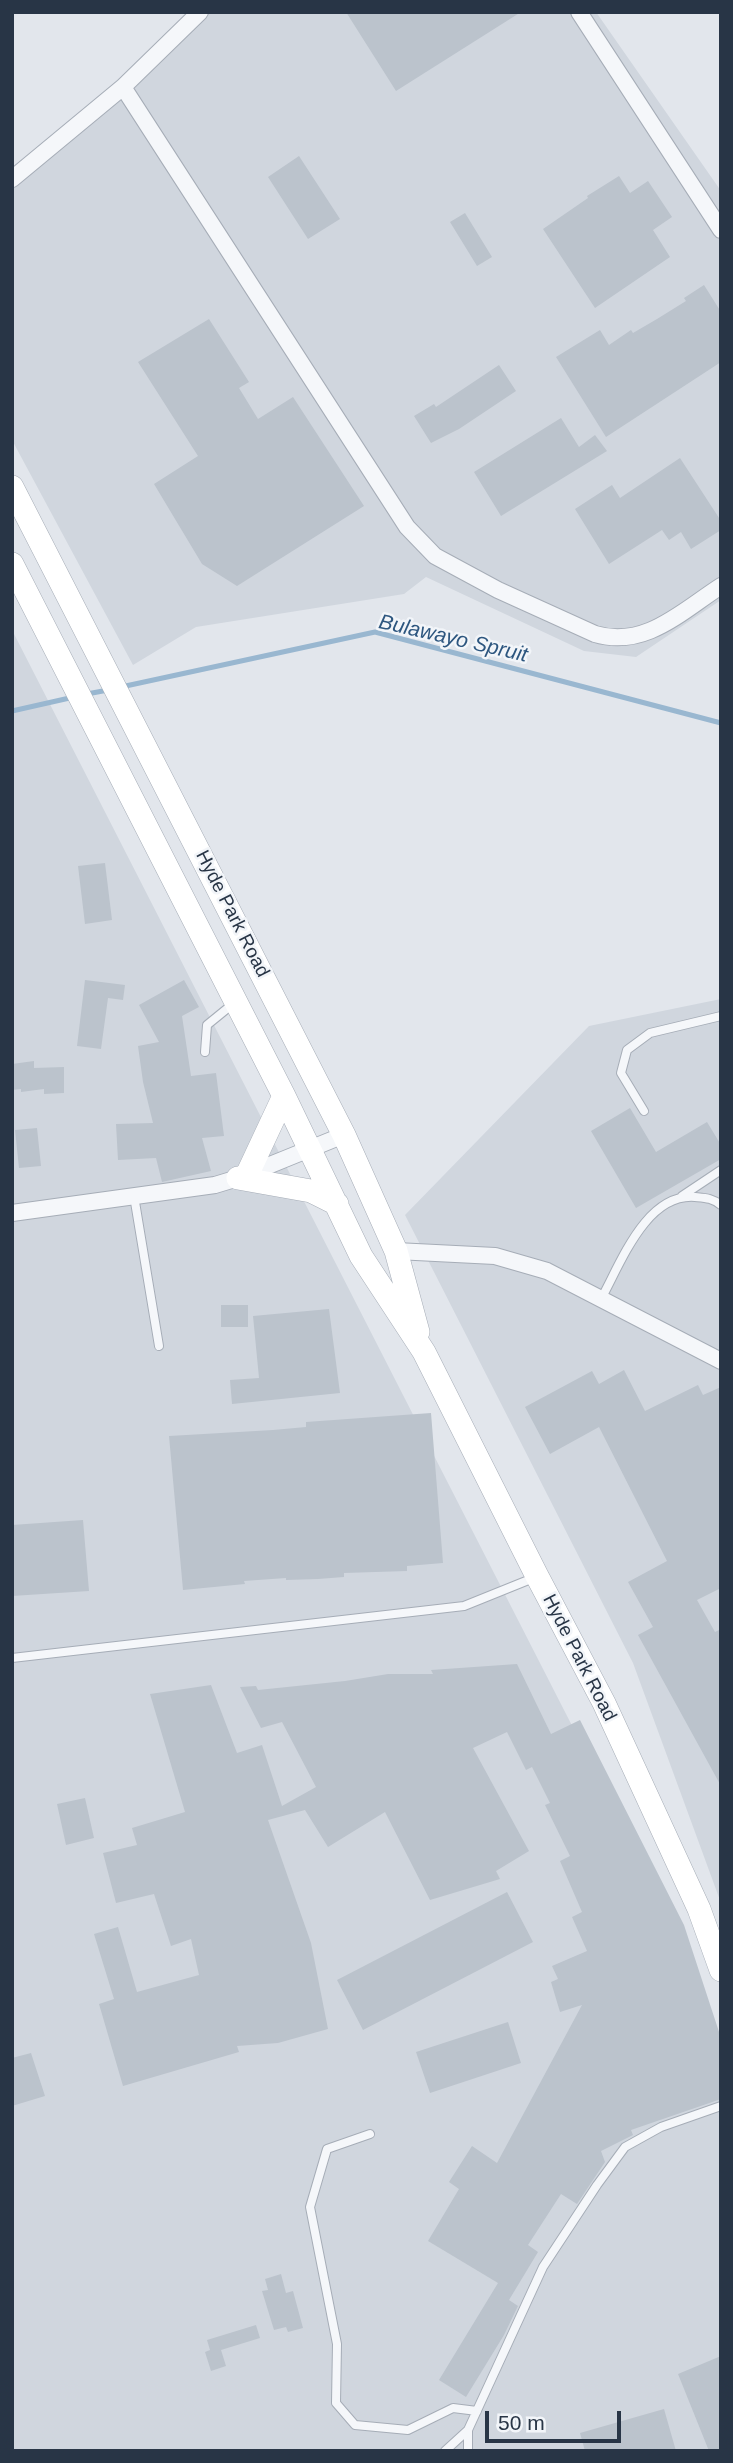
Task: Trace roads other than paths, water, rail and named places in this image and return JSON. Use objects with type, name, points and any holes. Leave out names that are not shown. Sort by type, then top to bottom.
[{"type":"street","points":[[12,179],[122,87],[201,12]]},
{"type":"street","points":[[579,12],[721,230]]},
{"type":"street","points":[[122,87],[407,527],[435,555],[498,590],[611,639],[643,635],[721,586]]},
{"type":"street","name":"Hyde Park Road","points":[[12,487],[344,1135],[396,1251],[424,1352]]},
{"type":"street","name":"Hyde Park Road","points":[[12,564],[311,1148],[361,1256],[424,1352],[604,1703],[699,1909],[721,1970]]},
{"type":"street","points":[[241,1010],[277,1000]]},
{"type":"street","points":[[242,1177],[284,1096]]},
{"type":"street","points":[[12,1213],[215,1185],[242,1177],[344,1135]]},
{"type":"street","points":[[242,1177],[311,1191],[337,1204]]},
{"type":"street","points":[[396,1251],[507,1259],[547,1271],[721,1361]]},
{"type":"lane","points":[[205,1052],[207,1025],[241,1010]]},
{"type":"lane","points":[[644,1111],[621,1073],[627,1050],[650,1032],[721,1016]]},
{"type":"lane","points":[[601,1299],[643,1224],[660,1208],[721,1170]]},
{"type":"lane","points":[[134,1196],[159,1346]]},
{"type":"lane","points":[[682,1196],[712,1198],[721,1205]]},
{"type":"lane","points":[[12,1658],[464,1606],[537,1576]]},
{"type":"lane","points":[[445,2451],[468,2430],[543,2267],[625,2147],[661,2127],[721,2106]]},
{"type":"lane","points":[[370,2134],[327,2149],[310,2207],[337,2344],[336,2403],[355,2425],[408,2430],[453,2408],[477,2411]]},
{"type":"lane","points":[[468,2430],[468,2451]]},
{"type":"waterway","name":"Bulawayo Spruit","points":[[121,687],[375,632],[721,723]]},
{"type":"waterway","name":"Bulawayo Spruit","points":[[87,694],[108,690]]},
{"type":"waterway","name":"Bulawayo Spruit","points":[[12,711],[74,697]]}]
